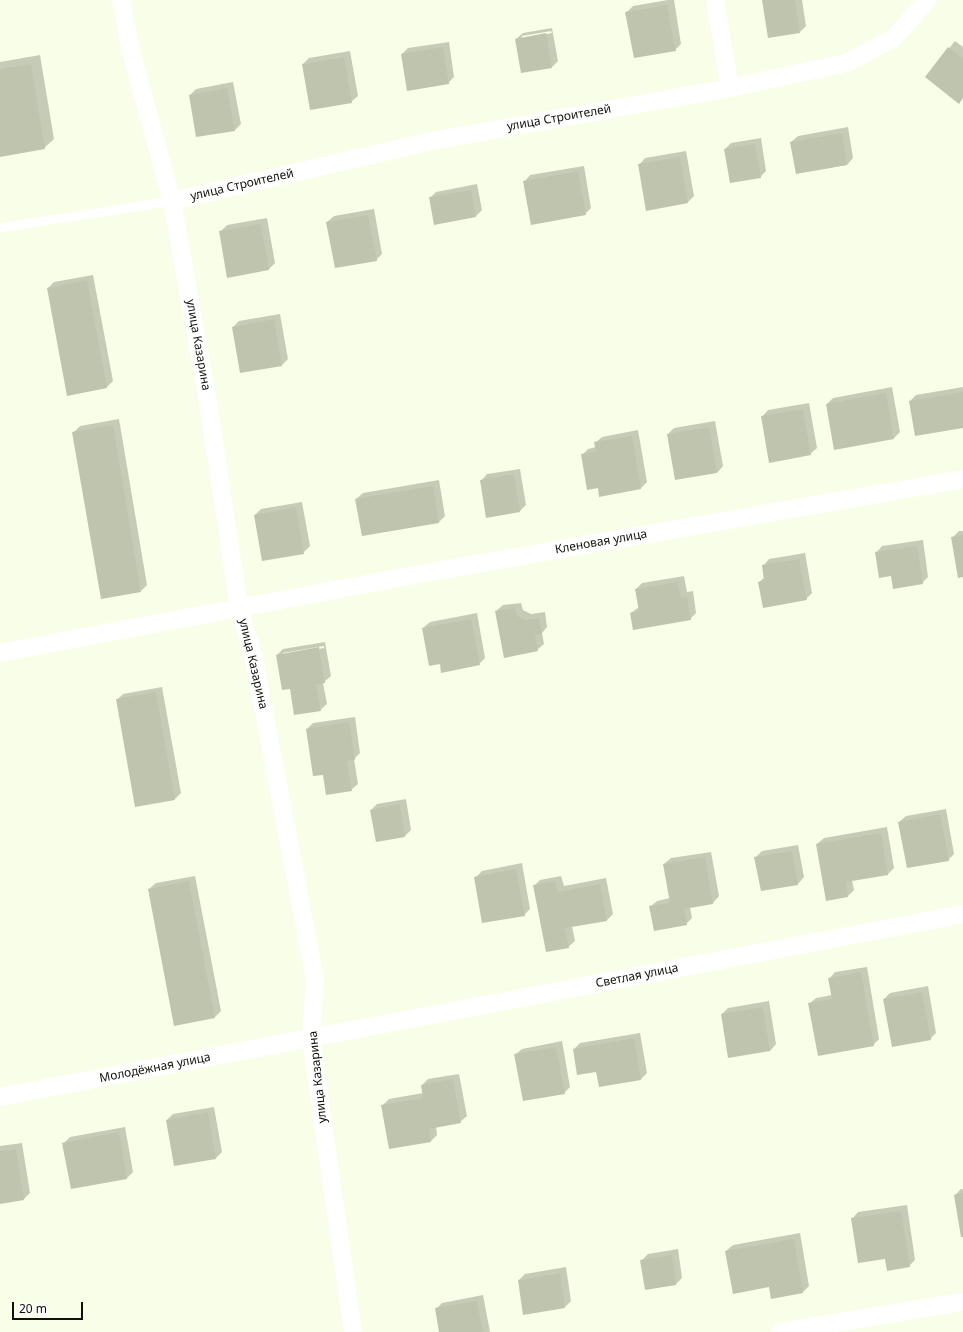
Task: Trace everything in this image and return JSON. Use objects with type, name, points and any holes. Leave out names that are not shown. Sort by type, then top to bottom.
[{"type":"street","name":"улица Казарина","points":[[121,0],[132,55],[172,201],[208,402],[239,607],[254,659],[315,979],[311,1039],[352,1332]]},
{"type":"street","points":[[715,0],[730,88]]},
{"type":"street","name":"улица Строителей","points":[[172,201],[432,141],[730,88],[846,63],[894,38],[927,0]]},
{"type":"street","name":"Кленовая улица","points":[[0,653],[425,573],[963,479]]},
{"type":"street","name":"Светлая улица","points":[[311,1039],[963,914]]},
{"type":"street","name":"Молодёжная улица","points":[[0,1097],[311,1039]]},
{"type":"street","points":[[780,1332],[963,1302]]},
{"type":"lane","points":[[0,228],[172,201]]},
{"type":"building","points":[[762,0],[795,0],[800,33],[768,38]]},
{"type":"building","points":[[667,5],[676,51],[634,58],[625,12]]},
{"type":"building","points":[[546,33],[552,68],[521,73],[515,39]]},
{"type":"building","points":[[443,47],[449,84],[407,91],[401,54]]},
{"type":"building","points":[[948,47],[963,58],[963,98],[959,104],[925,77]]},
{"type":"building","points":[[344,57],[352,103],[310,110],[302,64]]},
{"type":"building","points":[[31,64],[45,149],[0,157],[0,69]]},
{"type":"building","points":[[227,88],[235,131],[196,137],[189,95]]},
{"type":"building","points":[[842,133],[847,165],[796,174],[790,142]]},
{"type":"building","points":[[755,144],[761,178],[730,183],[724,149]]},
{"type":"building","points":[[680,157],[688,203],[646,211],[638,164]]},
{"type":"building","points":[[578,171],[586,215],[531,225],[523,181]]},
{"type":"building","points":[[471,190],[476,217],[434,225],[429,197]]},
{"type":"building","points":[[368,215],[377,261],[335,268],[326,222]]},
{"type":"building","points":[[261,224],[269,270],[227,278],[219,231]]},
{"type":"building","points":[[87,280],[107,388],[67,396],[47,288]]},
{"type":"building","points":[[274,319],[282,366],[240,373],[232,327]]},
{"type":"building","points":[[963,392],[963,428],[915,436],[909,401]]},
{"type":"building","points":[[886,393],[894,439],[834,450],[826,404]]},
{"type":"building","points":[[803,409],[811,455],[769,463],[761,416]]},
{"type":"building","points":[[113,425],[141,592],[101,599],[72,432]]},
{"type":"building","points":[[709,427],[717,473],[675,480],[667,434]]},
{"type":"building","points":[[632,436],[641,489],[599,497],[598,488],[587,490],[581,454],[596,452],[594,442]]},
{"type":"building","points":[[514,474],[520,512],[486,518],[480,480]]},
{"type":"building","points":[[433,486],[439,523],[362,536],[355,499]]},
{"type":"building","points":[[296,507],[304,554],[262,561],[254,515]]},
{"type":"building","points":[[963,535],[963,577],[958,578],[951,537]]},
{"type":"building","points":[[917,546],[923,584],[893,589],[891,576],[879,578],[875,552]]},
{"type":"building","points":[[799,559],[807,600],[763,608],[758,582],[764,581],[762,565]]},
{"type":"building","points":[[678,582],[681,598],[687,597],[691,620],[633,630],[630,613],[639,611],[635,589]]},
{"type":"building","points":[[515,608],[517,616],[525,620],[539,618],[542,634],[535,635],[538,651],[504,658],[495,611]]},
{"type":"building","points":[[471,619],[480,665],[441,673],[440,664],[429,666],[422,628]]},
{"type":"building","points":[[319,647],[325,683],[316,685],[321,711],[294,715],[290,689],[282,690],[276,655]]},
{"type":"building","points":[[156,692],[175,800],[135,807],[116,699]]},
{"type":"building","points":[[349,722],[355,760],[347,761],[352,791],[326,795],[323,775],[313,776],[306,729]]},
{"type":"building","points":[[400,804],[405,837],[376,842],[370,810]]},
{"type":"building","points":[[940,814],[949,861],[907,868],[898,822]]},
{"type":"building","points":[[881,833],[888,875],[846,882],[848,897],[826,901],[816,844]]},
{"type":"building","points":[[792,851],[798,885],[761,891],[754,857]]},
{"type":"building","points":[[705,857],[713,904],[684,909],[687,925],[654,931],[649,906],[670,903],[663,864]]},
{"type":"building","points":[[516,869],[525,916],[482,923],[474,877]]},
{"type":"building","points":[[189,881],[215,1018],[174,1026],[148,889]]},
{"type":"building","points":[[555,881],[558,892],[600,884],[607,921],[565,928],[569,948],[546,952],[533,885]]},
{"type":"building","points":[[861,972],[874,1046],[818,1056],[808,1003],[832,999],[828,978]]},
{"type":"building","points":[[922,992],[931,1040],[892,1047],[883,999]]},
{"type":"building","points":[[763,1007],[770,1051],[728,1058],[721,1014]]},
{"type":"building","points":[[634,1038],[641,1080],[599,1087],[596,1072],[577,1075],[573,1049]]},
{"type":"building","points":[[556,1047],[565,1094],[523,1101],[514,1054]]},
{"type":"building","points":[[453,1079],[461,1123],[429,1129],[431,1142],[389,1149],[381,1105],[423,1098],[421,1085]]},
{"type":"building","points":[[208,1112],[216,1159],[174,1166],[166,1120]]},
{"type":"building","points":[[119,1132],[127,1179],[71,1189],[62,1143]]},
{"type":"building","points":[[16,1149],[24,1200],[0,1204],[0,1151]]},
{"type":"building","points":[[963,1193],[963,1237],[961,1237],[954,1195]]},
{"type":"building","points":[[901,1211],[910,1267],[887,1271],[885,1259],[858,1263],[851,1218]]},
{"type":"building","points":[[794,1239],[803,1293],[771,1299],[769,1287],[733,1294],[725,1251]]},
{"type":"building","points":[[672,1255],[676,1285],[645,1290],[640,1260]]},
{"type":"building","points":[[560,1273],[565,1308],[523,1315],[518,1280]]},
{"type":"building","points":[[477,1301],[483,1332],[439,1332],[435,1308]]}]
